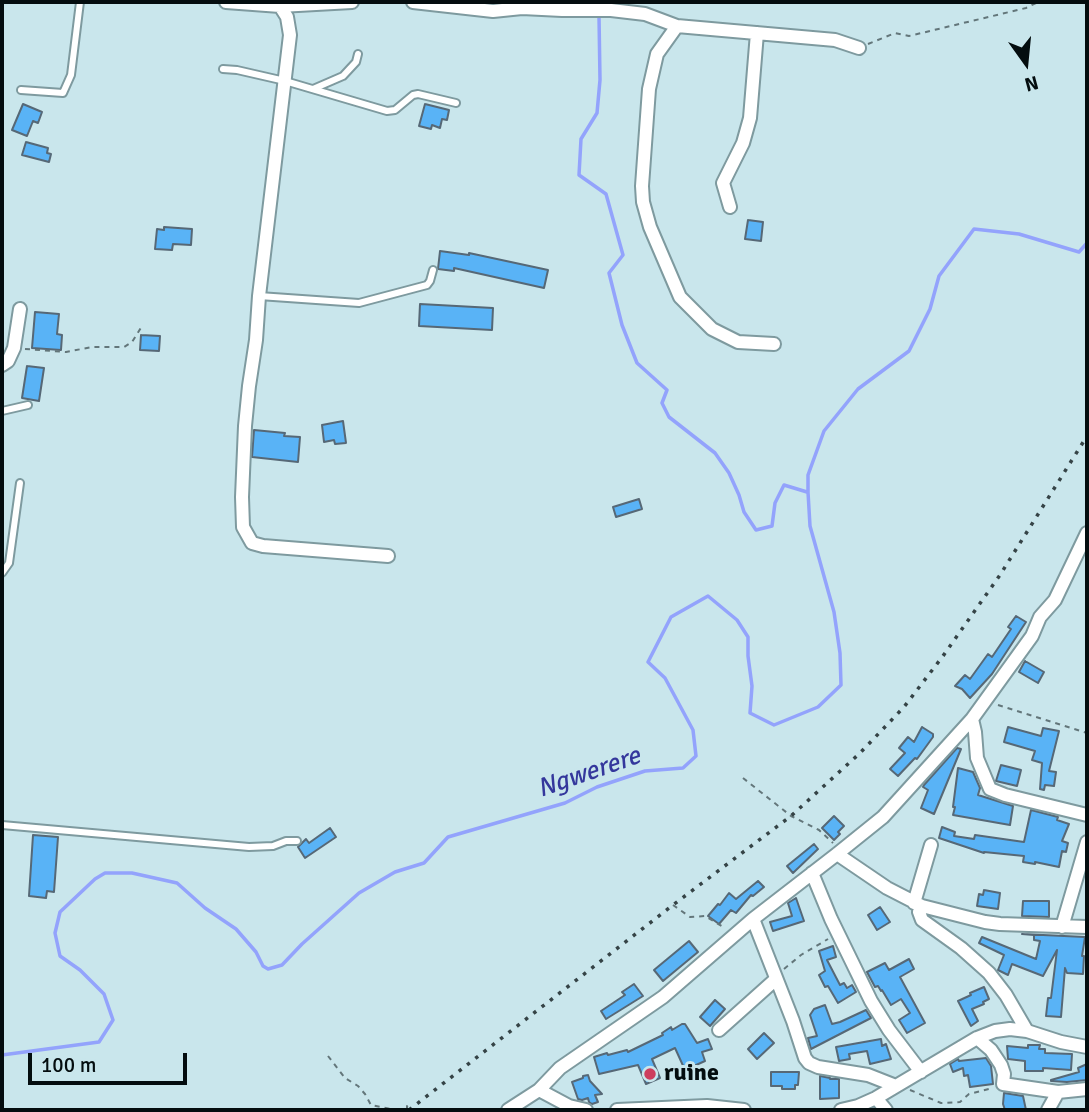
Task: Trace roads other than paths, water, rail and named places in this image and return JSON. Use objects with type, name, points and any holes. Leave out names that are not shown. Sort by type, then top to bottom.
[{"type":"street","points":[[226,2],[280,6],[352,2]]},
{"type":"street","points":[[413,2],[493,11],[522,8],[611,10],[645,15],[677,26],[835,40],[859,48]]},
{"type":"street","points":[[630,12],[643,2]]},
{"type":"street","points":[[280,6],[287,17],[290,35],[245,426],[243,527],[252,543],[263,546],[388,556]]},
{"type":"street","points":[[677,26],[657,54],[649,89],[642,186],[650,227],[680,297],[712,329],[738,342],[774,344]]},
{"type":"street","points":[[730,207],[723,183],[743,143],[750,118],[757,33]]},
{"type":"street","points":[[2,365],[8,361],[14,348],[20,309]]},
{"type":"street","points":[[508,1110],[539,1090],[560,1068],[663,998],[753,919],[883,817],[972,719],[1032,636],[1040,617],[1055,600],[1087,533]]},
{"type":"street","points":[[972,719],[977,758],[990,789],[1087,815]]},
{"type":"street","points":[[1062,927],[1087,842]]},
{"type":"street","points":[[932,845],[918,904],[922,920],[961,948],[989,973],[1006,995],[1027,1031]]},
{"type":"street","points":[[840,853],[866,875],[918,904],[985,922],[1087,927]]},
{"type":"street","points":[[812,873],[877,1012],[921,1072]]},
{"type":"street","points":[[753,919],[803,1054],[809,1063],[868,1075],[895,1086]]},
{"type":"street","points":[[719,1030],[775,979]]},
{"type":"street","points":[[841,1110],[876,1098],[977,1038],[995,1031],[1027,1031],[1087,1047]]},
{"type":"street","points":[[977,1038],[991,1050],[1001,1065],[1003,1084],[1058,1092],[1087,1089]]},
{"type":"street","points":[[539,1090],[569,1106],[586,1110]]},
{"type":"street","points":[[1048,1110],[1058,1092]]},
{"type":"street","points":[[876,1098],[886,1110]]},
{"type":"street","points":[[617,1110],[707,1106],[744,1110]]},
{"type":"lane","points":[[21,90],[63,93],[71,75],[80,2]]},
{"type":"lane","points":[[313,89],[343,76],[356,62],[358,54]]},
{"type":"lane","points":[[223,69],[285,81],[387,111],[395,110],[418,94],[456,103]]},
{"type":"lane","points":[[259,296],[359,303],[427,285],[433,270]]},
{"type":"lane","points":[[2,411],[28,405]]},
{"type":"lane","points":[[2,572],[9,563],[20,484]]},
{"type":"lane","points":[[2,825],[250,847],[297,841]]},
{"type":"waterway","points":[[599,16],[600,80],[597,113],[581,139],[579,175],[606,194],[623,255],[609,273],[622,325],[637,363],[667,390],[662,403],[669,417],[715,453],[729,473],[744,512],[756,530],[772,526],[775,503],[784,485],[807,492]]},
{"type":"waterway","name":"Ngwerere","points":[[2,1055],[99,1042],[113,1020],[104,994],[80,970],[60,956],[55,933],[60,912],[105,873],[132,873],[177,883],[205,908],[236,929],[268,969],[282,965],[359,893],[395,872],[424,863],[448,837],[565,803],[597,787],[645,771],[683,768],[696,756],[693,730],[665,678],[648,662],[671,617],[708,596],[737,620],[748,637],[752,686],[750,713],[774,725],[818,707],[841,685],[834,612],[810,526],[808,475],[824,431],[858,389],[909,351],[930,309],[939,276],[974,229],[1019,234],[1079,252],[1087,243]]},
{"type":"railway","points":[[409,1110],[791,816],[860,753],[904,707],[943,656],[1000,575],[1087,436]]},
{"type":"place","name":"ruine","points":[[650,1074]]}]
